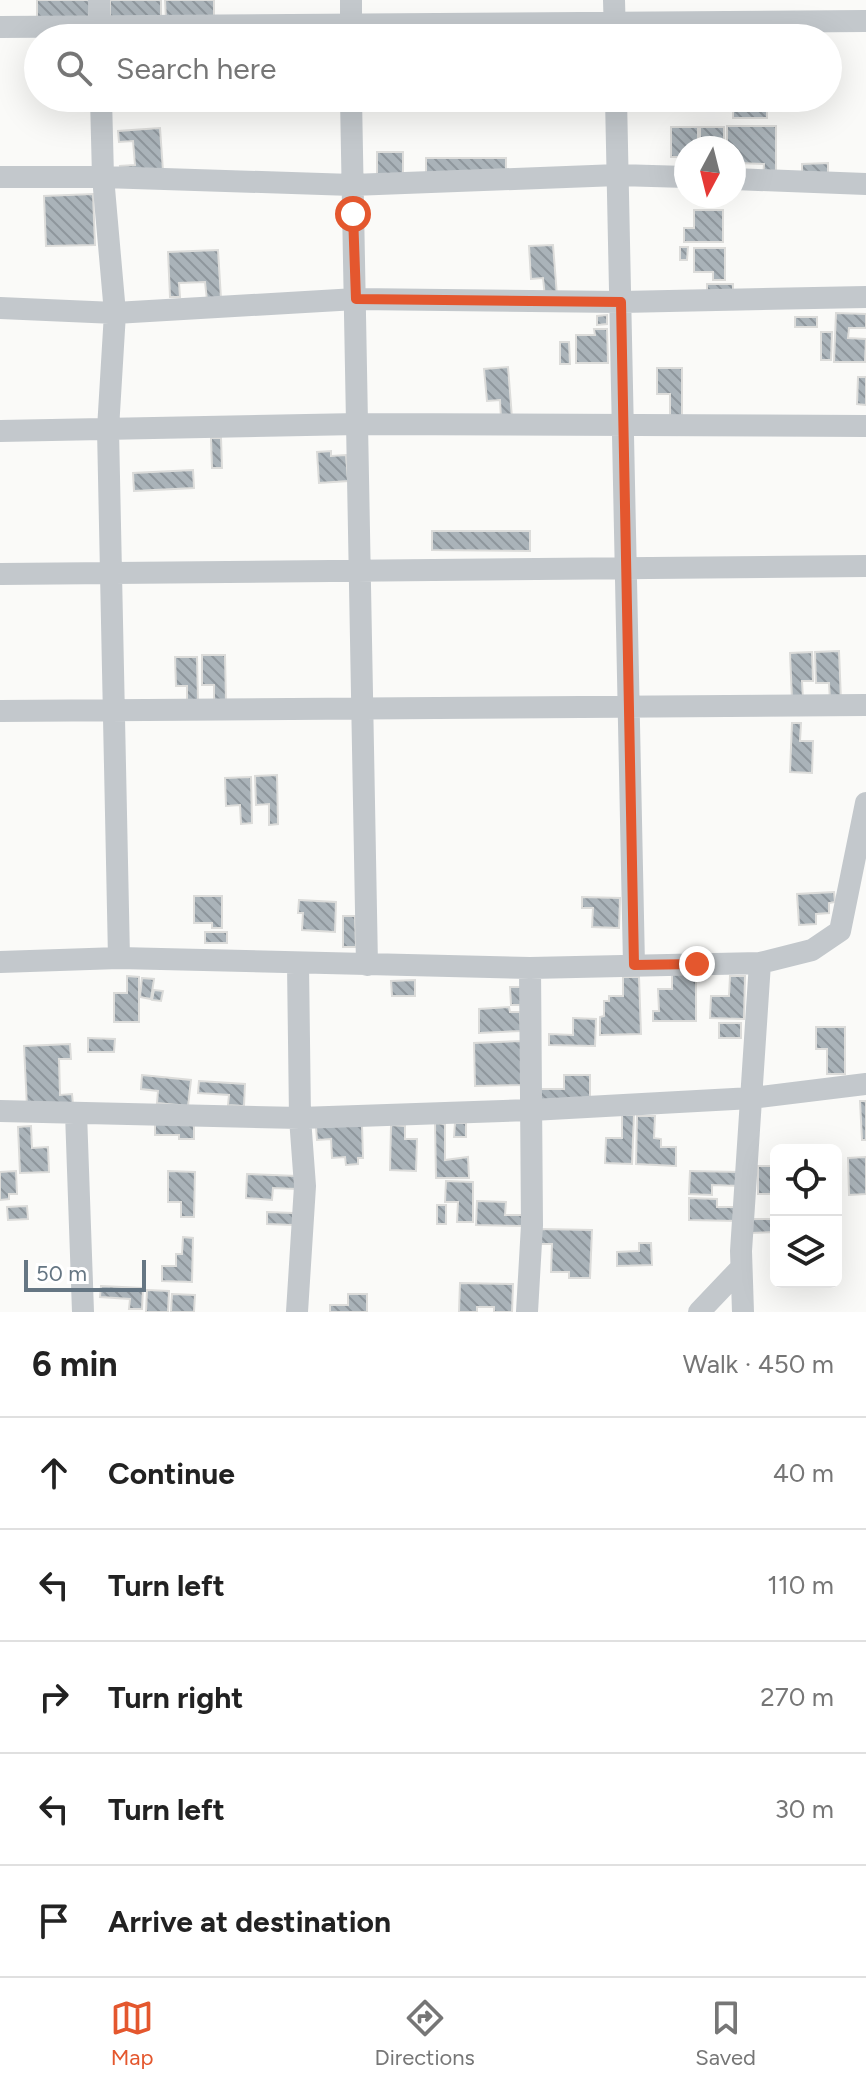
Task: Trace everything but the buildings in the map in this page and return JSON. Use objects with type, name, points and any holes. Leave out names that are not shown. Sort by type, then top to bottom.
[{"type":"street","points":[[99,0],[100,24]]},
{"type":"street","points":[[351,0],[351,24]]},
{"type":"street","points":[[614,0],[614,24]]},
{"type":"street","points":[[782,24],[866,21]]},
{"type":"street","points":[[0,27],[24,28]]},
{"type":"street","points":[[101,112],[103,177],[115,313],[108,429],[119,958]]},
{"type":"street","points":[[351,112],[367,965]]},
{"type":"street","points":[[616,112],[634,965]]},
{"type":"street","points":[[0,177],[352,185],[618,175],[674,177]]},
{"type":"street","points":[[746,179],[866,184]]},
{"type":"street","points":[[0,308],[115,313],[356,299],[621,302],[866,297]]},
{"type":"street","points":[[0,431],[358,424],[866,426]]},
{"type":"street","points":[[0,574],[866,566]]},
{"type":"street","points":[[0,711],[866,705]]},
{"type":"street","points":[[0,962],[119,958],[530,968],[760,963],[812,950],[840,931],[866,803]]},
{"type":"street","points":[[743,1312],[740,1269],[760,963]]},
{"type":"street","points":[[297,1312],[305,1186],[300,1118],[298,964]]},
{"type":"street","points":[[527,1312],[532,1225],[530,968]]},
{"type":"street","points":[[0,1111],[300,1118],[752,1098],[866,1084]]},
{"type":"street","points":[[76,1113],[83,1312]]},
{"type":"street","points":[[699,1312],[740,1269]]},
{"type":"route","points":[[353,214],[356,299],[621,302],[634,965],[697,964]]}]
